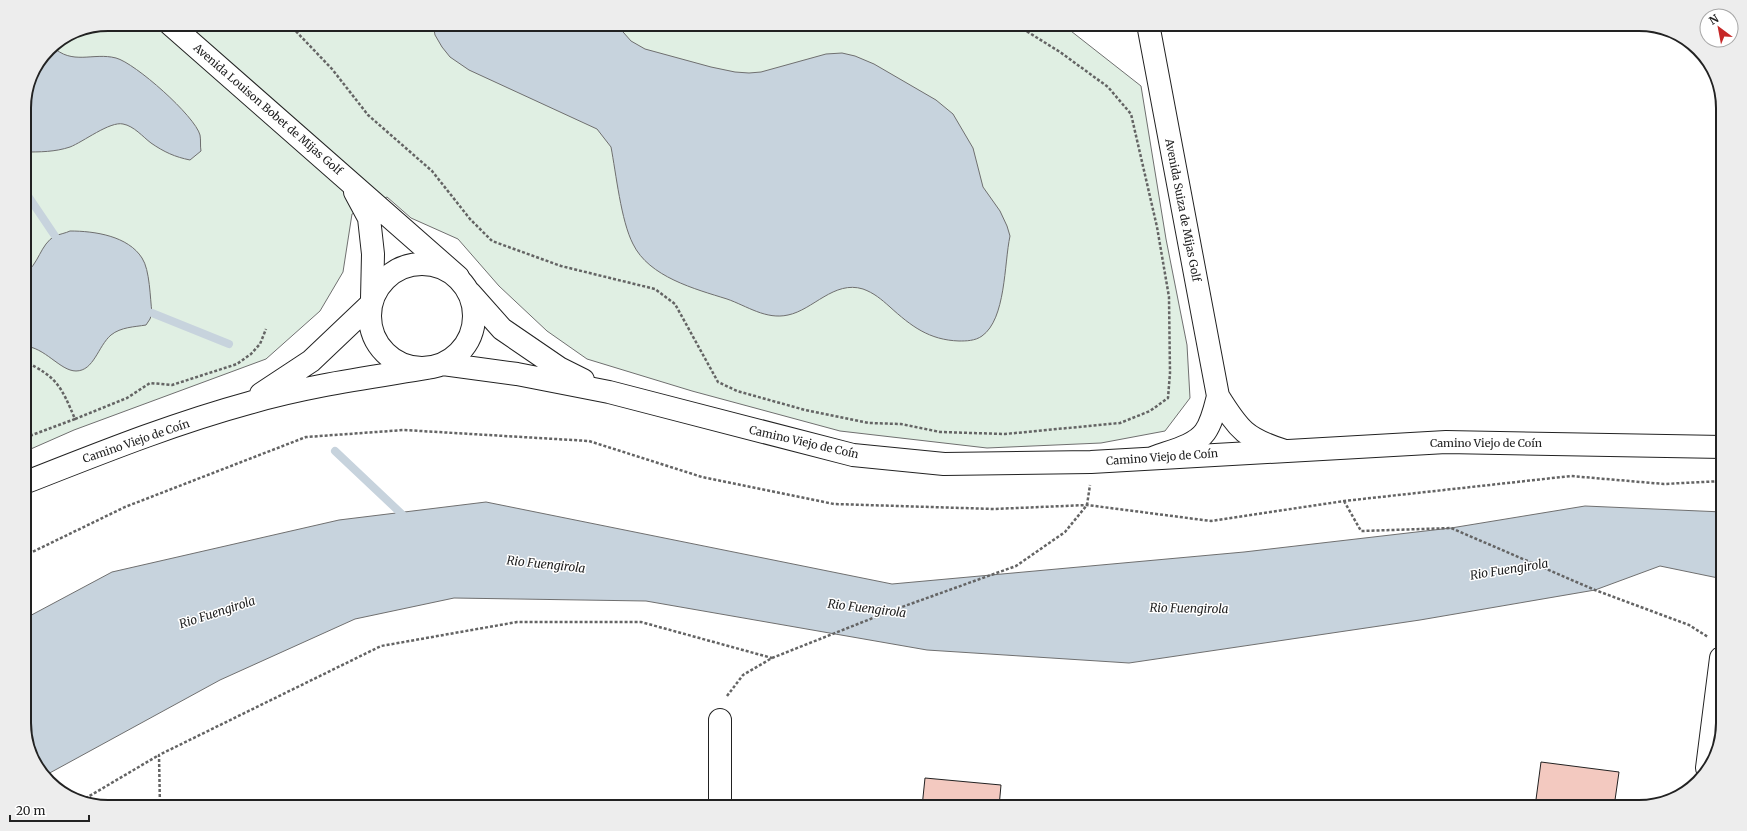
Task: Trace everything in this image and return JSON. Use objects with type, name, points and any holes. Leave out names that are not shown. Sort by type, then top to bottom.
[{"type":"street","name":"Avenida Louison Bobet de Mijas Golf","points":[[178,31],[348,179],[464,284]]},
{"type":"street","name":"Avenida Suiza de Mijas Golf","points":[[1149,31],[1218,396],[1244,433],[1262,444],[1285,451]]},
{"type":"street","name":"Avenida Louison Bobet de Mijas Golf","points":[[348,179],[369,218],[373,254],[372,302]]},
{"type":"street","points":[[410,265],[433,265],[444,268],[464,284],[474,307],[474,324],[468,341],[458,354],[435,366],[409,366],[399,362],[381,348],[373,333],[370,316],[372,302],[381,284],[394,272],[410,265]]},
{"type":"street","name":"Camino Viejo de Coín","points":[[464,284],[502,330],[558,368],[609,392]]},
{"type":"street","name":"Camino Viejo de Coín","points":[[249,403],[311,362],[372,302]]},
{"type":"street","name":"Camino Viejo de Coín","points":[[31,480],[109,449],[249,403],[330,383],[435,366],[517,374],[609,392],[853,455],[944,464],[1091,462],[1446,442],[1716,447]]},
{"type":"street","name":"Avenida Suiza de Mijas Golf","points":[[1149,459],[1194,442],[1205,433],[1211,422],[1218,396]]},
{"type":"street","points":[[1708,756],[1716,697]]},
{"type":"street","points":[[720,720],[720,800]]},
{"type":"path","points":[[296,31],[332,69],[368,116],[432,171],[470,219],[492,241],[561,266],[655,289],[675,304],[718,382],[737,391],[805,410],[869,423],[901,424],[940,432],[1005,434],[1120,423],[1150,411],[1168,398],[1170,373],[1169,297],[1157,227],[1131,114],[1108,87],[1060,52],[1026,31]]},
{"type":"path","points":[[31,435],[127,398],[150,383],[172,385],[237,364],[251,354],[260,344],[266,329]]},
{"type":"path","points":[[31,364],[46,372],[62,390],[75,419]]},
{"type":"path","points":[[31,553],[125,507],[306,438],[404,430],[589,440],[702,477],[834,504],[994,509],[1087,505],[1211,521],[1344,501],[1571,476],[1664,484],[1716,480]]},
{"type":"path","points":[[720,720],[728,694],[743,675],[772,658],[881,615],[1016,566],[1065,532],[1087,505],[1091,481],[1091,462]]},
{"type":"path","points":[[1344,501],[1361,530],[1451,528],[1595,590],[1688,625],[1711,638],[1716,648]]},
{"type":"path","points":[[87,797],[159,755],[381,646],[517,622],[641,622],[772,658]]},
{"type":"path","points":[[159,755],[160,800]]},
{"type":"green space","points":[[1071,31],[1141,86],[1166,239],[1187,345],[1190,398],[1165,431],[1101,443],[987,448],[840,431],[692,391],[587,359],[547,331],[499,286],[458,239],[411,218],[387,197],[352,214],[343,272],[320,311],[266,359],[74,430],[31,449],[31,103],[37,78],[47,61],[57,50],[69,41],[93,32]]},
{"type":"water","points":[[434,31],[622,31],[631,41],[645,49],[711,67],[749,73],[761,72],[826,54],[842,53],[855,56],[874,64],[936,100],[953,114],[973,148],[983,187],[1000,211],[1010,236],[1003,290],[996,317],[990,328],[979,338],[968,341],[948,340],[921,331],[905,320],[884,301],[871,292],[863,289],[852,287],[843,289],[833,292],[797,312],[788,315],[772,316],[757,312],[727,299],[687,286],[674,280],[650,265],[640,255],[633,244],[625,223],[619,197],[611,147],[597,129],[469,70],[450,57],[435,35]]},
{"type":"water","points":[[57,50],[75,57],[99,56],[116,58],[136,69],[163,91],[196,126],[200,135],[201,151],[190,160],[179,157],[170,154],[151,143],[131,127],[118,124],[104,129],[70,147],[42,152],[31,152],[31,103],[37,78],[44,65]]},
{"type":"water","points":[[70,231],[90,232],[110,236],[128,244],[136,251],[145,263],[147,270],[152,313],[150,319],[146,325],[123,329],[111,335],[92,363],[82,370],[70,370],[39,350],[31,347],[31,268],[46,244],[55,236]]},
{"type":"water","name":"Rio Fuengirola","points":[[486,502],[892,584],[1244,552],[1451,528],[1585,506],[1716,512],[1716,578],[1660,566],[1595,590],[1420,620],[1129,663],[927,650],[646,601],[454,598],[355,619],[220,680],[49,773],[39,757],[32,738],[31,615],[112,572],[339,520]]},
{"type":"building","points":[[1541,762],[1619,772],[1615,800],[1536,800]]},
{"type":"building","points":[[925,778],[1001,785],[1000,800],[923,800]]},
{"type":"waterway","points":[[31,200],[55,236]]},
{"type":"waterway","points":[[152,313],[229,344]]},
{"type":"waterway","points":[[335,451],[407,519]]}]
